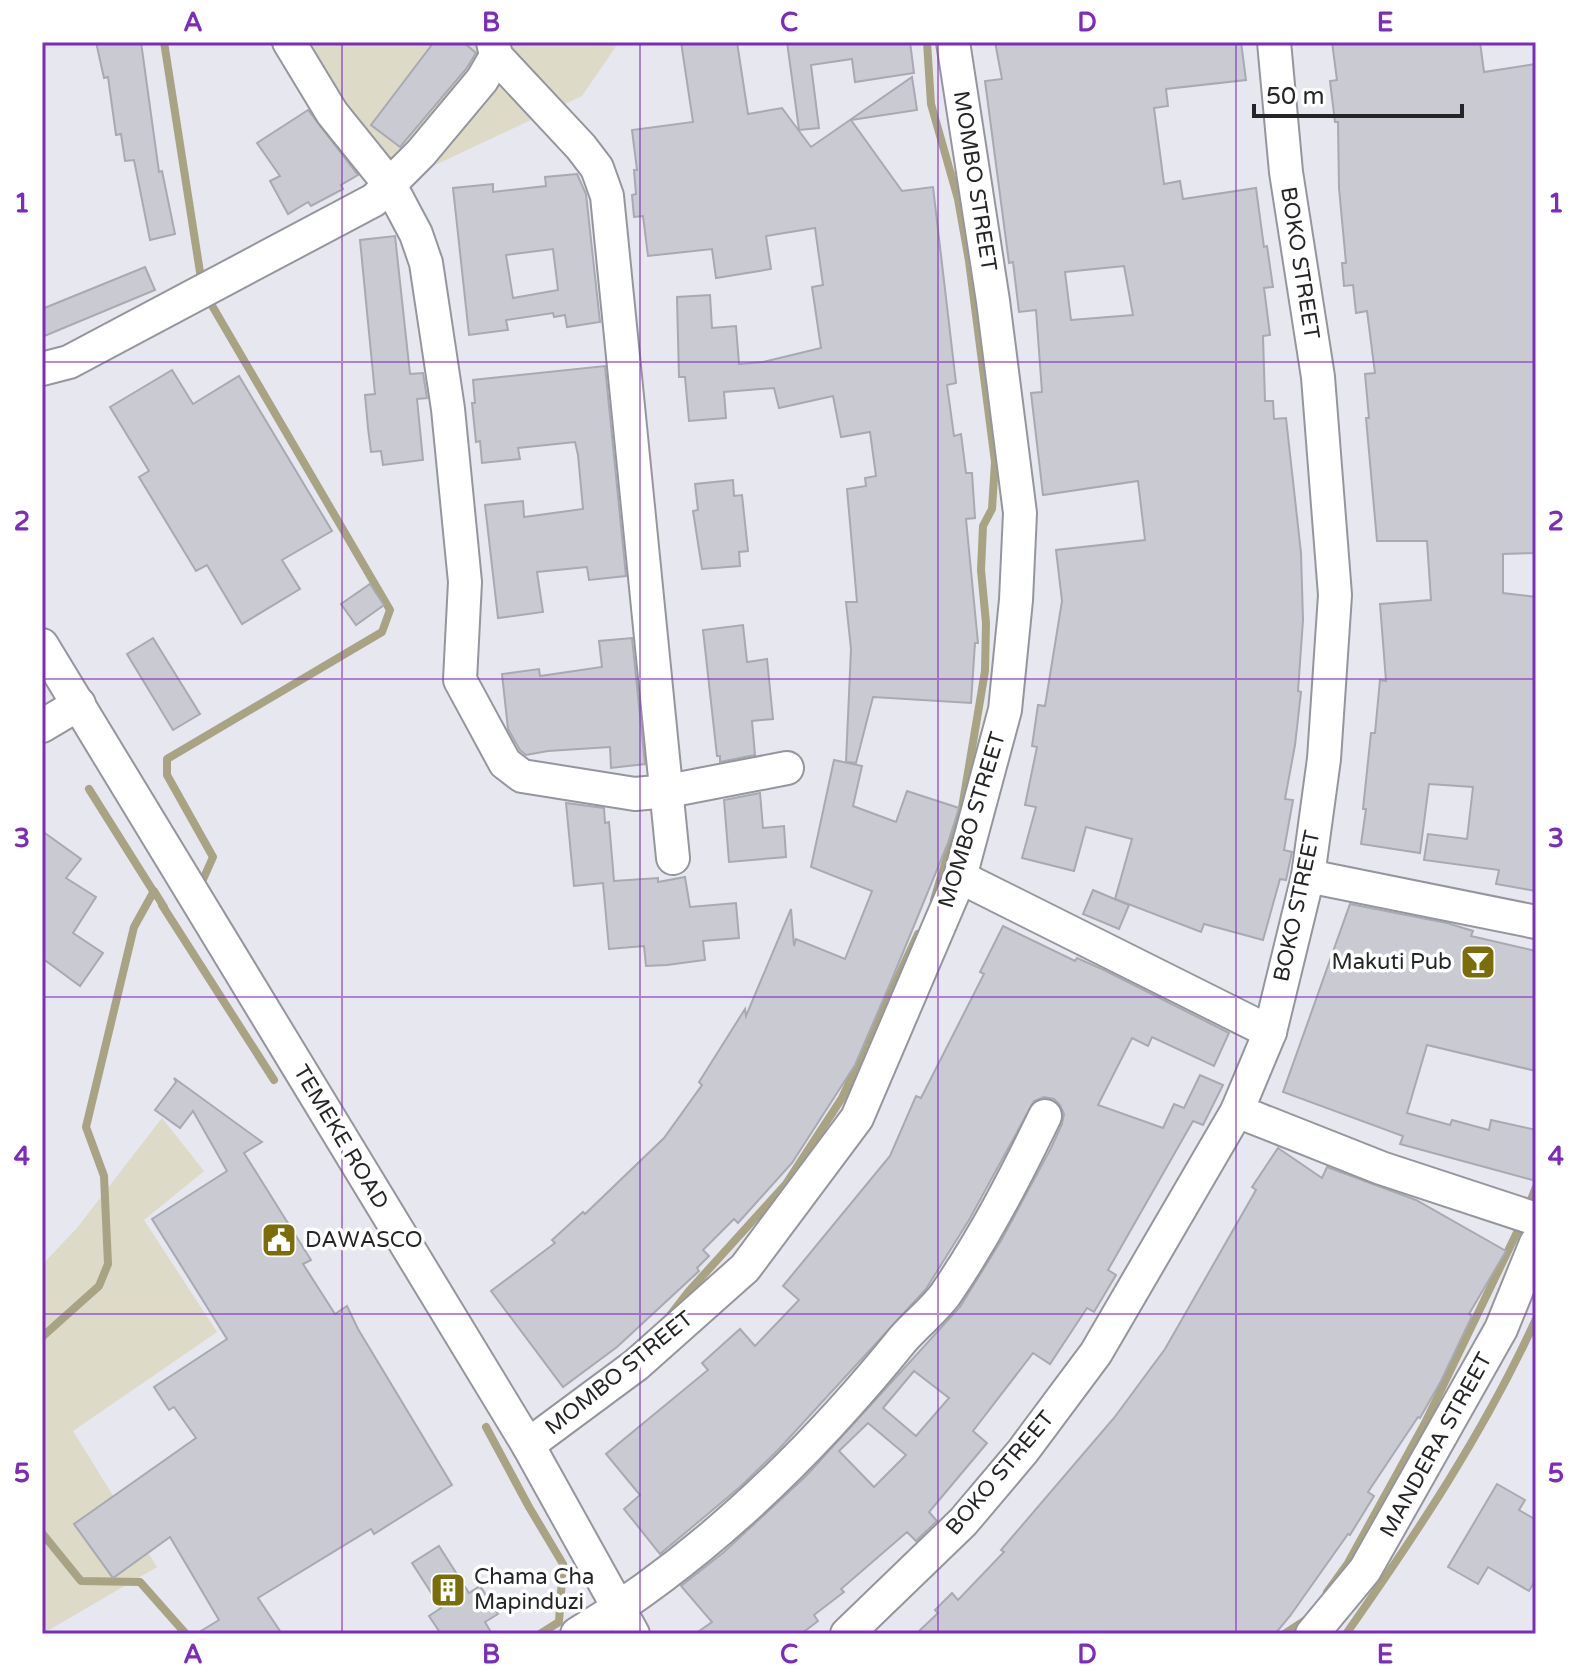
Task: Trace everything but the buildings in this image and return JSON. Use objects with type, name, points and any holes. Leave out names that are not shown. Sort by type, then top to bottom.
[{"type":"street","points":[[289,42],[332,113],[390,185],[416,234],[432,294],[453,453],[465,582],[460,680],[505,763],[522,776],[635,794],[668,791],[787,768]]},
{"type":"street","name":"MOMBO STREET","points":[[528,1445],[636,1365],[745,1268],[857,1118],[960,877],[1005,710],[1016,600],[1020,513],[993,301],[953,42]]},
{"type":"street","name":"BOKO STREET","points":[[847,1634],[963,1522],[1041,1427],[1096,1353],[1237,1111],[1270,1032],[1308,876],[1324,759],[1335,595],[1318,377],[1286,172],[1274,42]]},
{"type":"street","points":[[42,369],[69,362],[357,211],[390,185],[421,153],[482,80],[495,49],[589,157],[597,168],[607,196],[673,858]]},
{"type":"street","name":"TEMEKE ROAD","points":[[42,645],[528,1445],[625,1622]]},
{"type":"street","points":[[42,726],[79,704]]},
{"type":"street","points":[[1308,876],[1536,922]]},
{"type":"street","points":[[960,877],[1270,1032]]},
{"type":"street","points":[[1237,1111],[1381,1168],[1536,1219]]},
{"type":"street","points":[[577,1634],[625,1622],[824,1431],[942,1298],[989,1227],[1045,1116]]},
{"type":"street","name":"MANDERA STREET","points":[[1312,1634],[1365,1570],[1501,1329],[1536,1243]]},
{"type":"shaded area","points":[[271,42],[619,42],[582,96],[382,190],[310,104]]},
{"type":"shaded area","points":[[162,1118],[204,1171],[144,1220],[217,1332],[73,1431],[157,1567],[42,1634],[42,1265],[77,1228]]},
{"type":"waterway","points":[[164,42],[202,285]]},
{"type":"waterway","points":[[927,42],[931,104],[958,199],[969,261],[995,462],[992,509],[983,526],[981,570],[986,623],[985,671],[962,808],[934,900]]},
{"type":"waterway","points":[[201,884],[213,857],[167,775],[167,759],[382,632],[390,610],[207,297]]},
{"type":"waterway","points":[[89,789],[155,894]]},
{"type":"waterway","points":[[42,1337],[99,1286],[108,1264],[104,1176],[86,1127],[134,927],[154,891],[164,907]]},
{"type":"waterway","points":[[162,905],[274,1080]]},
{"type":"waterway","points":[[668,1318],[786,1184],[842,1098],[918,934]]},
{"type":"waterway","points":[[1527,1210],[1536,1187]]},
{"type":"waterway","points":[[1327,1592],[1348,1563],[1425,1423],[1522,1222]]},
{"type":"waterway","points":[[1346,1634],[1448,1481],[1495,1401],[1536,1319]]},
{"type":"waterway","points":[[486,1427],[563,1564],[559,1622],[540,1634]]},
{"type":"waterway","points":[[42,1533],[81,1581],[140,1582],[186,1634]]},
{"type":"waterway","points":[[1284,1634],[1307,1619]]},
{"type":"place","name":"Makuti Pub","points":[[1478,962]]},
{"type":"place","name":"DAWASCO","points":[[279,1240]]},
{"type":"place","name":"Chama Cha Mapinduzi","points":[[448,1590]]}]
